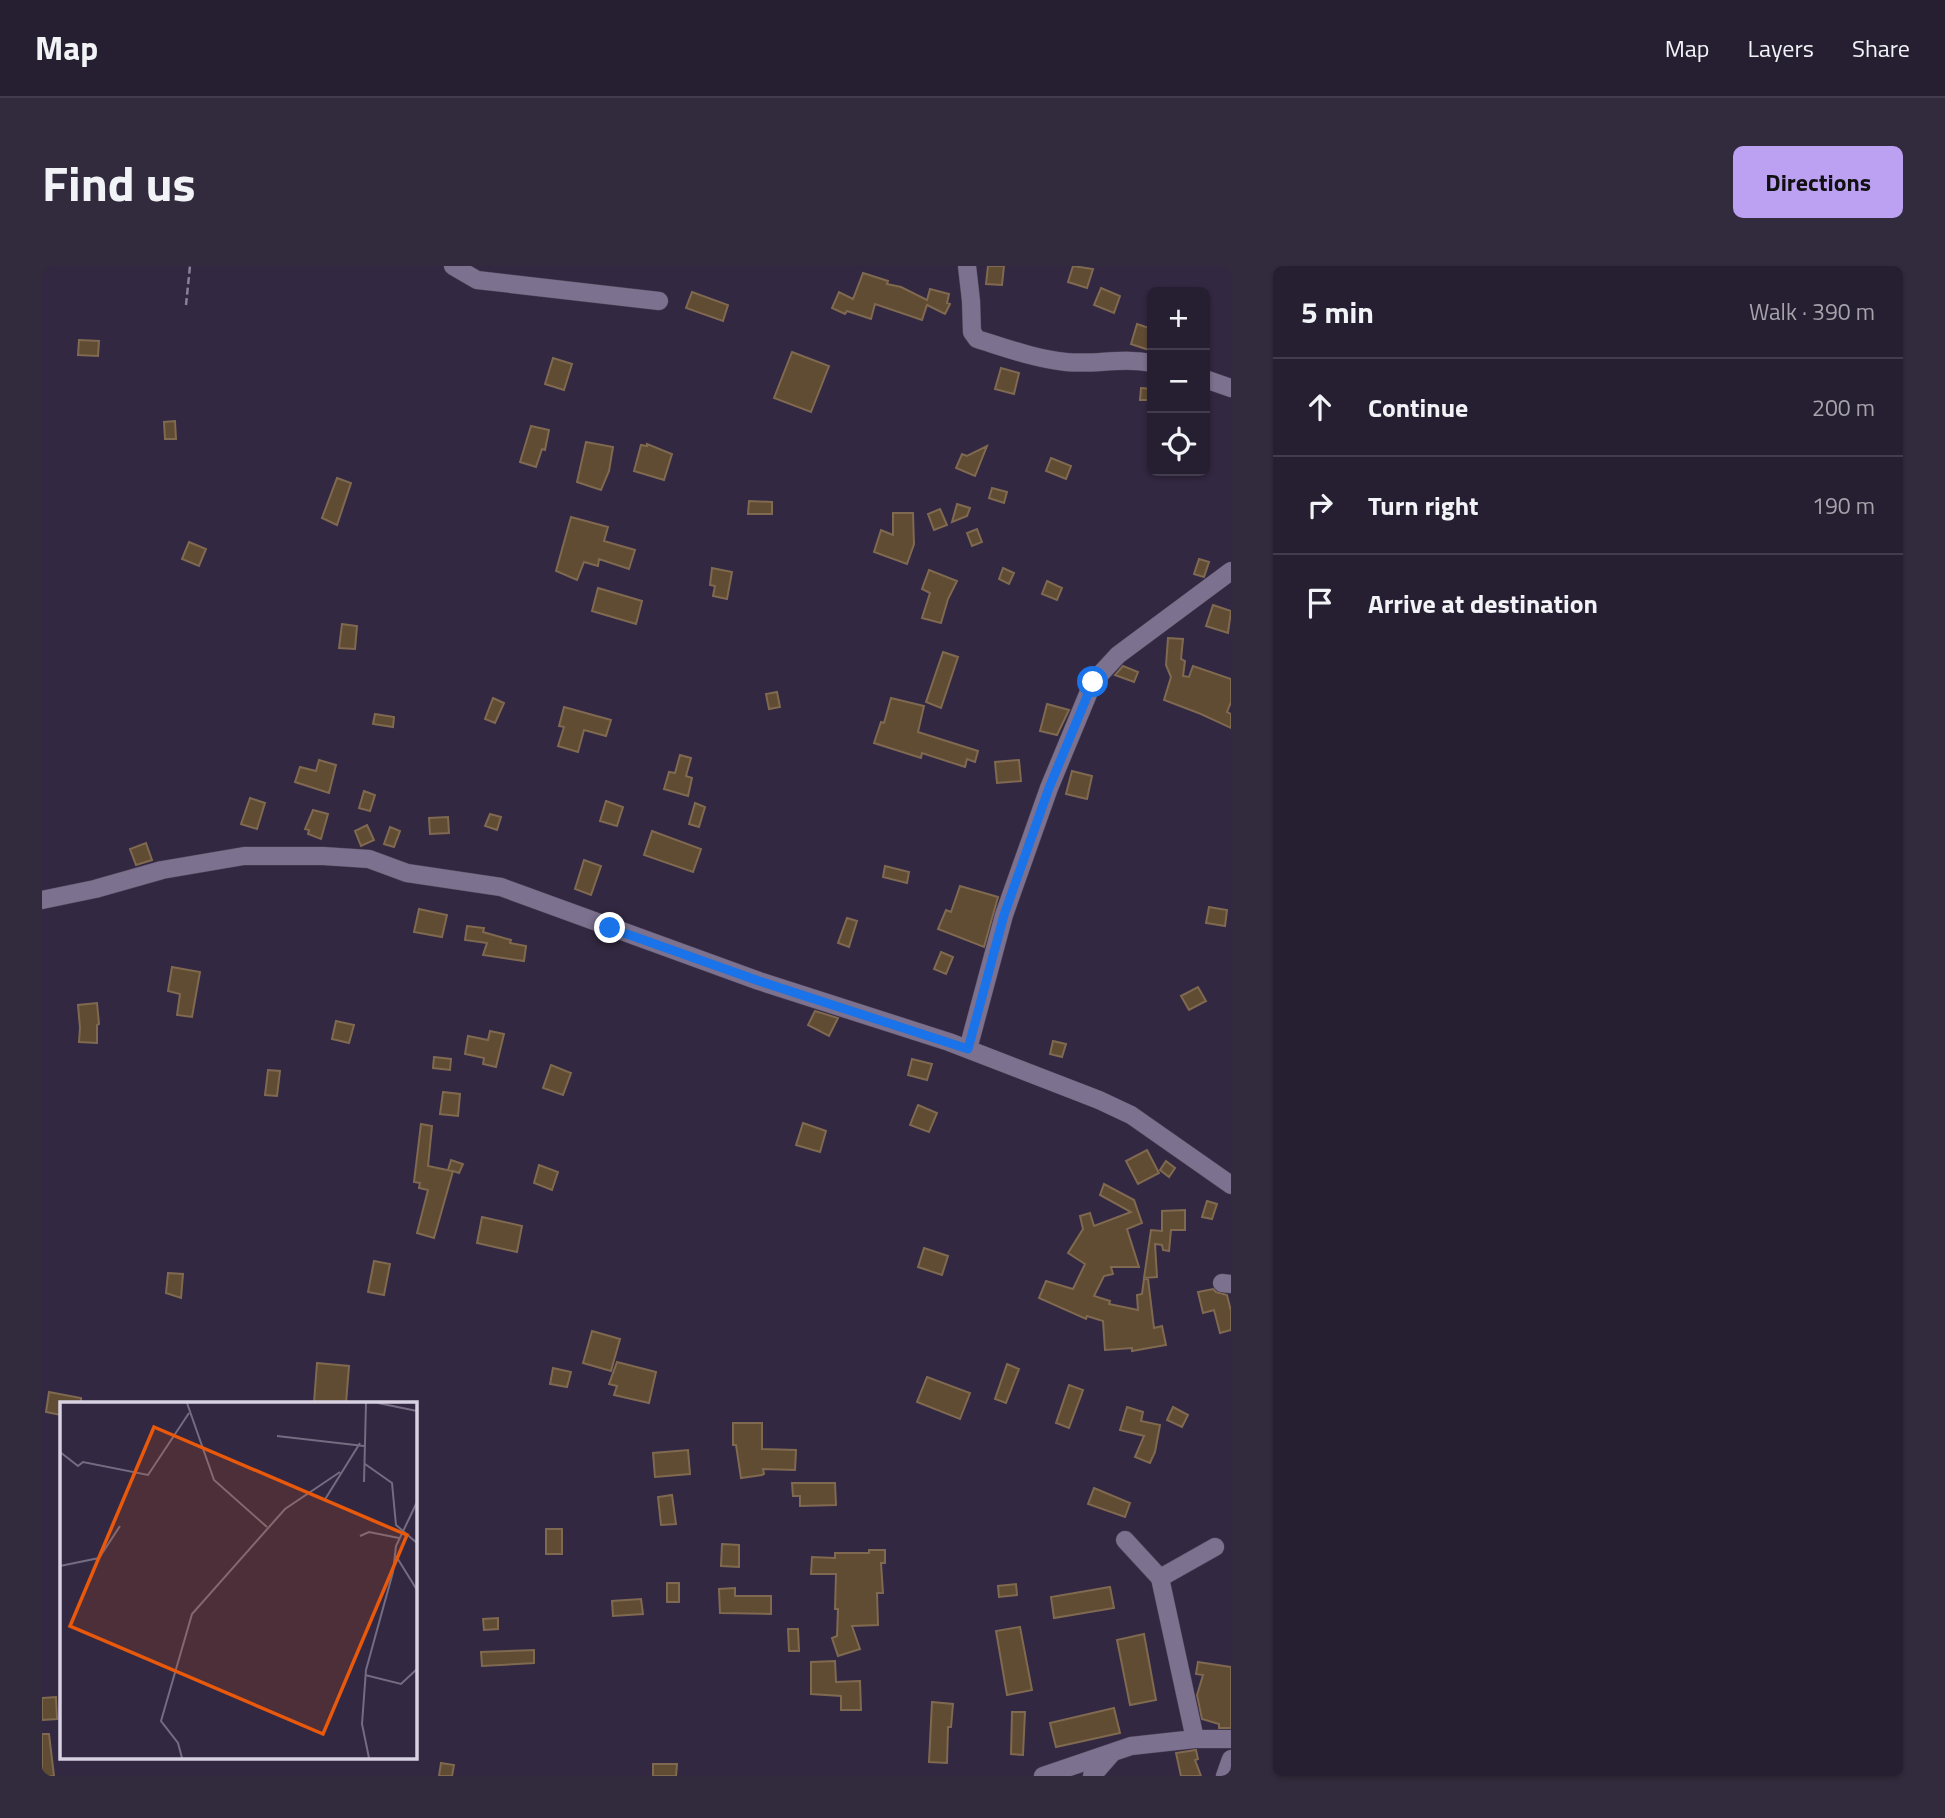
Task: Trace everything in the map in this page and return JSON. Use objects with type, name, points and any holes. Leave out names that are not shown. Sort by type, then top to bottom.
[{"type":"street","points":[[453,266],[477,280],[659,301]]},
{"type":"street","points":[[967,266],[972,331],[977,339],[1044,359],[1093,363],[1114,360],[1147,363]]},
{"type":"street","points":[[1210,381],[1231,388]]},
{"type":"street","points":[[968,1049],[1004,915],[1049,788],[1093,682],[1118,655],[1231,571]]},
{"type":"street","points":[[42,900],[162,870],[244,856],[369,859],[407,873],[501,887],[759,981],[968,1049],[1131,1115],[1231,1185]]},
{"type":"street","points":[[1125,1540],[1160,1578],[1195,1740]]},
{"type":"street","points":[[1160,1578],[1214,1547]]},
{"type":"street","points":[[1043,1776],[1151,1743],[1231,1739]]},
{"type":"street","points":[[1092,1776],[1112,1753]]},
{"type":"street","points":[[1225,1776],[1231,1759]]},
{"type":"path","points":[[186,305],[190,266]]},
{"type":"building","points":[[988,266],[1004,266],[1002,285],[986,284]]},
{"type":"building","points":[[1073,266],[1093,269],[1087,288],[1068,282]]},
{"type":"building","points":[[863,273],[888,281],[887,284],[901,287],[927,300],[930,289],[949,294],[947,303],[950,304],[945,314],[927,305],[922,320],[875,304],[871,319],[847,311],[845,314],[832,308],[839,292],[853,299]]},
{"type":"building","points":[[1101,288],[1120,296],[1114,313],[1094,305]]},
{"type":"building","points":[[692,292],[728,305],[723,321],[686,308]]},
{"type":"building","points":[[1137,324],[1147,327],[1147,349],[1131,344]]},
{"type":"building","points":[[79,340],[99,341],[98,356],[78,355]]},
{"type":"building","points":[[792,352],[829,366],[811,412],[774,398]]},
{"type":"building","points":[[553,358],[572,364],[564,390],[545,384]]},
{"type":"building","points":[[1001,368],[1019,373],[1014,394],[995,389]]},
{"type":"building","points":[[1141,388],[1147,389],[1147,400],[1140,400]]},
{"type":"building","points":[[175,421],[176,439],[165,439],[164,422]]},
{"type":"building","points":[[531,426],[549,430],[545,450],[542,449],[536,467],[520,462]]},
{"type":"building","points":[[586,442],[613,447],[609,471],[601,490],[577,482]]},
{"type":"building","points":[[647,444],[672,454],[664,480],[634,471],[641,445]]},
{"type":"building","points":[[987,446],[975,476],[956,468],[962,454],[967,456]]},
{"type":"building","points":[[1051,458],[1071,466],[1066,479],[1046,471]]},
{"type":"building","points":[[337,478],[351,483],[337,525],[322,518]]},
{"type":"building","points":[[992,488],[1007,492],[1004,503],[989,498]]},
{"type":"building","points":[[749,501],[772,502],[772,514],[748,514]]},
{"type":"building","points":[[957,504],[970,508],[967,516],[952,522]]},
{"type":"building","points":[[940,509],[947,525],[934,530],[928,514]]},
{"type":"building","points":[[893,513],[913,513],[914,544],[907,564],[874,552],[881,530],[893,535]]},
{"type":"building","points":[[571,517],[608,527],[604,541],[635,550],[629,569],[599,559],[598,566],[584,562],[577,580],[556,571]]},
{"type":"building","points":[[977,529],[982,542],[972,546],[967,533]]},
{"type":"building","points":[[189,542],[206,549],[199,566],[182,559]]},
{"type":"building","points":[[1199,559],[1209,562],[1204,577],[1194,574]]},
{"type":"building","points":[[712,568],[732,572],[727,599],[713,596],[715,586],[710,585]]},
{"type":"building","points":[[1003,568],[1014,573],[1009,584],[999,579]]},
{"type":"building","points":[[929,570],[957,581],[941,623],[922,618],[930,593],[922,589]]},
{"type":"building","points":[[1047,581],[1062,588],[1057,600],[1042,594]]},
{"type":"building","points":[[598,588],[642,601],[636,624],[592,611]]},
{"type":"building","points":[[1213,605],[1231,611],[1228,633],[1206,626]]},
{"type":"building","points":[[342,624],[357,626],[355,649],[339,648]]},
{"type":"building","points":[[1168,638],[1183,639],[1183,676],[1189,677],[1193,666],[1231,679],[1231,702],[1227,712],[1231,714],[1231,728],[1164,700],[1171,677],[1166,665]]},
{"type":"building","points":[[943,652],[958,657],[941,708],[926,702]]},
{"type":"building","points":[[1123,666],[1138,672],[1134,682],[1115,675]]},
{"type":"building","points":[[777,692],[780,707],[769,709],[766,694]]},
{"type":"building","points":[[493,698],[504,703],[495,723],[485,719]]},
{"type":"building","points":[[891,698],[924,706],[918,732],[978,751],[975,762],[967,759],[965,767],[922,753],[921,758],[874,743],[881,722],[884,723]]},
{"type":"building","points":[[1047,704],[1069,710],[1057,735],[1040,731]]},
{"type":"building","points":[[564,707],[611,720],[606,736],[584,730],[578,752],[558,746],[564,727],[559,726]]},
{"type":"building","points":[[375,714],[394,717],[393,727],[373,724]]},
{"type":"building","points":[[680,755],[691,758],[686,776],[692,778],[688,796],[664,789],[669,772],[675,773]]},
{"type":"building","points":[[319,760],[336,765],[329,793],[295,782],[300,767],[316,771]]},
{"type":"building","points":[[1019,760],[1021,781],[997,783],[995,762]]},
{"type":"building","points":[[1072,771],[1092,776],[1087,799],[1066,794]]},
{"type":"building","points":[[364,791],[375,795],[370,811],[359,808]]},
{"type":"building","points":[[250,798],[265,803],[257,829],[241,824]]},
{"type":"building","points":[[606,801],[623,807],[617,826],[600,821]]},
{"type":"building","points":[[695,803],[705,807],[699,827],[689,824]]},
{"type":"building","points":[[313,810],[328,814],[321,839],[308,834],[309,830],[305,829]]},
{"type":"building","points":[[490,814],[501,817],[497,830],[485,826]]},
{"type":"building","points":[[448,817],[449,833],[430,834],[429,818]]},
{"type":"building","points":[[367,825],[374,840],[361,846],[355,831]]},
{"type":"building","points":[[390,827],[400,831],[394,847],[384,844]]},
{"type":"building","points":[[652,831],[701,849],[693,872],[644,855]]},
{"type":"building","points":[[146,843],[152,860],[136,865],[130,849]]},
{"type":"building","points":[[584,860],[601,866],[591,895],[575,889]]},
{"type":"building","points":[[885,866],[909,872],[907,883],[883,877]]},
{"type":"building","points":[[960,886],[998,897],[984,947],[938,929],[946,910],[951,912]]},
{"type":"building","points":[[1209,907],[1227,910],[1225,926],[1206,923]]},
{"type":"building","points":[[419,909],[447,915],[442,937],[414,932]]},
{"type":"building","points":[[847,918],[857,921],[849,947],[838,943]]},
{"type":"building","points":[[467,926],[484,928],[483,932],[511,940],[510,943],[526,946],[524,961],[483,955],[487,943],[465,940]]},
{"type":"building","points":[[941,952],[953,957],[946,974],[934,969]]},
{"type":"building","points":[[172,967],[200,972],[192,1017],[177,1015],[180,994],[168,991]]},
{"type":"building","points":[[1198,987],[1206,1001],[1189,1010],[1181,996]]},
{"type":"building","points":[[97,1003],[97,1043],[79,1042],[78,1005]]},
{"type":"building","points":[[815,1011],[838,1018],[829,1036],[808,1025]]},
{"type":"building","points":[[336,1021],[354,1025],[349,1043],[332,1039]]},
{"type":"building","points":[[490,1031],[504,1034],[496,1067],[483,1064],[484,1058],[465,1054],[468,1036],[488,1040]]},
{"type":"building","points":[[1053,1041],[1066,1044],[1062,1057],[1050,1054]]},
{"type":"building","points":[[434,1057],[451,1059],[450,1070],[433,1068]]},
{"type":"building","points":[[912,1059],[932,1064],[927,1080],[908,1075]]},
{"type":"building","points":[[551,1065],[571,1073],[563,1095],[543,1088]]},
{"type":"building","points":[[268,1070],[280,1071],[277,1096],[265,1095]]},
{"type":"building","points":[[443,1092],[460,1094],[458,1116],[440,1114]]},
{"type":"building","points":[[918,1105],[937,1113],[929,1132],[910,1125]]},
{"type":"building","points":[[803,1123],[826,1131],[820,1152],[796,1145]]},
{"type":"building","points":[[421,1124],[432,1126],[428,1166],[452,1171],[448,1170],[451,1160],[463,1164],[459,1173],[453,1171],[434,1238],[417,1233],[428,1190],[419,1188],[420,1183],[414,1182]]},
{"type":"building","points":[[1147,1150],[1159,1173],[1138,1184],[1126,1161]]},
{"type":"building","points":[[1166,1161],[1175,1168],[1169,1177],[1160,1170]]},
{"type":"building","points":[[539,1165],[558,1172],[552,1190],[534,1183]]},
{"type":"building","points":[[1104,1184],[1134,1200],[1142,1223],[1127,1229],[1139,1267],[1111,1267],[1113,1274],[1104,1276],[1094,1296],[1110,1301],[1109,1304],[1138,1310],[1137,1295],[1142,1294],[1144,1279],[1148,1279],[1154,1328],[1162,1326],[1166,1345],[1132,1351],[1132,1348],[1105,1350],[1103,1321],[1087,1316],[1086,1319],[1039,1298],[1046,1281],[1073,1289],[1085,1264],[1068,1253],[1083,1229],[1080,1216],[1090,1213],[1094,1226],[1131,1212],[1100,1195]]},
{"type":"building","points":[[1207,1201],[1217,1204],[1212,1219],[1202,1217]]},
{"type":"building","points":[[1185,1210],[1185,1230],[1171,1230],[1169,1251],[1163,1250],[1162,1245],[1155,1244],[1157,1277],[1144,1278],[1151,1230],[1162,1231],[1162,1211]]},
{"type":"building","points":[[482,1217],[522,1226],[517,1252],[477,1243]]},
{"type":"building","points":[[924,1248],[948,1256],[942,1275],[918,1267]]},
{"type":"building","points":[[374,1261],[390,1264],[384,1295],[368,1292]]},
{"type":"building","points":[[168,1273],[183,1274],[181,1298],[166,1293]]},
{"type":"building","points":[[1213,1289],[1227,1295],[1231,1311],[1231,1330],[1220,1333],[1214,1310],[1203,1313],[1198,1292]]},
{"type":"building","points":[[592,1331],[620,1339],[611,1371],[583,1363]]},
{"type":"building","points":[[617,1362],[656,1372],[649,1403],[614,1395],[617,1386],[609,1384]]},
{"type":"building","points":[[317,1363],[349,1366],[346,1402],[314,1402]]},
{"type":"building","points":[[1007,1364],[1019,1369],[1006,1403],[995,1399]]},
{"type":"building","points":[[553,1368],[571,1372],[567,1387],[550,1384]]},
{"type":"building","points":[[927,1377],[970,1393],[960,1419],[917,1402]]},
{"type":"building","points":[[1069,1385],[1083,1390],[1069,1428],[1056,1423]]},
{"type":"building","points":[[49,1392],[81,1398],[81,1402],[60,1402],[60,1415],[46,1412]]},
{"type":"building","points":[[1127,1407],[1143,1412],[1141,1421],[1160,1425],[1150,1463],[1135,1457],[1144,1436],[1120,1430]]},
{"type":"building","points":[[1173,1407],[1188,1415],[1182,1427],[1167,1420]]},
{"type":"building","points":[[733,1423],[762,1423],[762,1449],[796,1450],[795,1470],[763,1469],[762,1475],[741,1478],[736,1445],[733,1445]]},
{"type":"building","points":[[688,1450],[690,1474],[655,1477],[653,1453]]},
{"type":"building","points":[[792,1483],[835,1483],[836,1505],[800,1506],[800,1496],[793,1496]]},
{"type":"building","points":[[1094,1488],[1130,1503],[1125,1517],[1088,1504]]},
{"type":"building","points":[[672,1495],[676,1524],[661,1525],[658,1497]]},
{"type":"building","points":[[546,1529],[562,1529],[562,1554],[546,1554]]},
{"type":"building","points":[[722,1544],[739,1545],[739,1567],[721,1566]]},
{"type":"building","points":[[869,1550],[885,1550],[885,1563],[881,1563],[883,1593],[877,1593],[878,1625],[852,1626],[860,1649],[838,1656],[832,1638],[837,1636],[836,1574],[811,1574],[812,1557],[835,1558],[835,1553],[869,1553]]},
{"type":"building","points":[[667,1583],[679,1583],[679,1602],[667,1602]]},
{"type":"building","points":[[1016,1584],[1017,1595],[999,1597],[998,1586]]},
{"type":"building","points":[[1110,1587],[1114,1608],[1054,1618],[1051,1597]]},
{"type":"building","points":[[735,1588],[735,1596],[771,1596],[771,1614],[720,1613],[719,1589]]},
{"type":"building","points":[[641,1599],[643,1614],[613,1616],[612,1601]]},
{"type":"building","points":[[498,1618],[498,1629],[484,1630],[483,1619]]},
{"type":"building","points":[[1020,1627],[1032,1690],[1007,1695],[996,1631]]},
{"type":"building","points":[[788,1629],[798,1629],[799,1651],[789,1651]]},
{"type":"building","points":[[1144,1634],[1156,1700],[1130,1705],[1117,1640]]},
{"type":"building","points":[[534,1650],[534,1663],[482,1666],[481,1652]]},
{"type":"building","points":[[835,1661],[836,1682],[860,1681],[861,1710],[841,1710],[841,1696],[811,1694],[811,1662]]},
{"type":"building","points":[[1198,1662],[1231,1667],[1231,1728],[1219,1728],[1219,1724],[1202,1719],[1197,1695],[1203,1675],[1196,1674]]},
{"type":"building","points":[[56,1697],[57,1719],[42,1720],[42,1698]]},
{"type":"building","points":[[932,1702],[953,1704],[951,1727],[948,1727],[947,1763],[929,1762]]},
{"type":"building","points":[[1114,1708],[1120,1733],[1056,1747],[1050,1723]]},
{"type":"building","points":[[1012,1712],[1025,1712],[1023,1755],[1011,1754]]},
{"type":"building","points":[[42,1734],[49,1734],[54,1776],[42,1776]]},
{"type":"building","points":[[1196,1750],[1198,1759],[1195,1760],[1201,1776],[1181,1776],[1176,1753]]},
{"type":"building","points":[[441,1763],[454,1765],[452,1776],[439,1776]]},
{"type":"building","points":[[653,1764],[677,1764],[676,1776],[653,1776]]},
{"type":"route","points":[[610,928],[759,981],[968,1049],[1004,915],[1049,788],[1093,682]]}]
